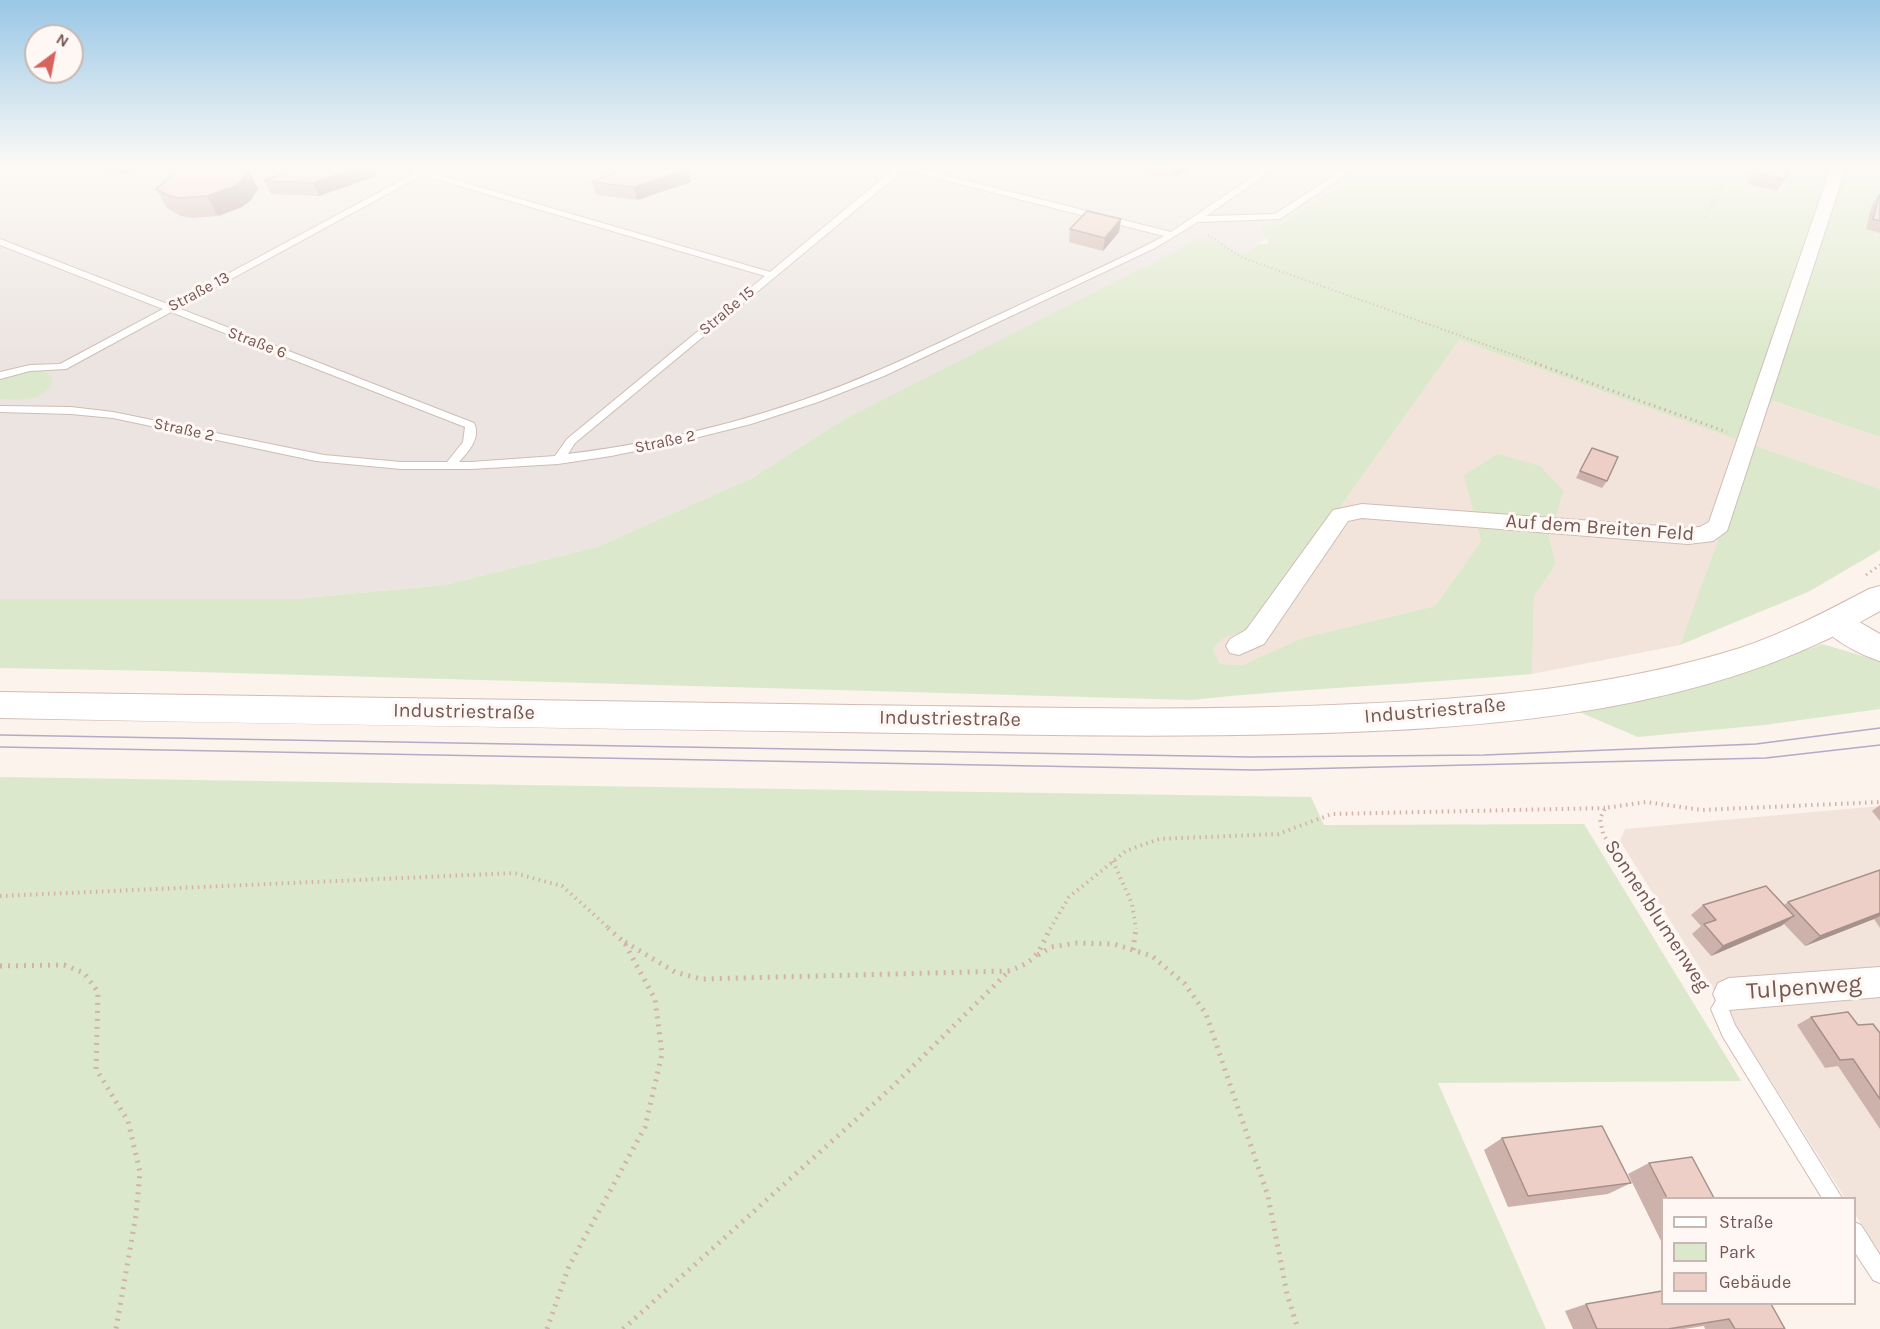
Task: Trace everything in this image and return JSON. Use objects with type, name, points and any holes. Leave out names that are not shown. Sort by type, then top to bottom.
[{"type":"main road","name":"Industriestraße","points":[[0,705],[1216,723],[1427,715],[1580,698],[1702,672],[1766,652],[1836,623],[1871,588]]},
{"type":"main road","points":[[1836,623],[1880,649]]},
{"type":"street","name":"Auf dem Breiten Feld","points":[[1239,646],[1255,637],[1341,515],[1362,511],[1688,536],[1705,535],[1719,526],[1818,229]]},
{"type":"street","name":"Tulpenweg","points":[[1725,1002],[1877,987]]},
{"type":"lane","name":"Straße 13","points":[[0,376],[11,371],[38,366],[62,367],[316,229]]},
{"type":"lane","points":[[615,229],[771,275]]},
{"type":"lane","name":"Straße 15","points":[[558,460],[571,441],[827,229]]},
{"type":"lane","points":[[1153,229],[1173,234]]},
{"type":"lane","name":"Straße 2","points":[[0,409],[62,410],[113,415],[328,460],[394,465],[503,466],[640,448],[722,429],[838,392],[1033,304],[1180,229]]},
{"type":"lane","name":"Straße 6","points":[[0,242],[470,425],[472,433],[469,443],[450,466]]},
{"type":"lane","name":"Sonnenblumenweg","points":[[1725,1002],[1729,1031],[1832,1197]]},
{"type":"lane","points":[[1856,1235],[1880,1273]]},
{"type":"path","points":[[1193,229],[1207,234],[1241,257],[1730,433]]},
{"type":"path","points":[[1871,588],[1880,565]]},
{"type":"path","points":[[1036,956],[1069,897],[1126,851],[1159,839],[1278,834],[1332,814],[1605,808],[1646,802],[1702,810],[1880,802]]},
{"type":"path","name":"Sonnenblumenweg","points":[[1605,808],[1600,819],[1603,834],[1705,990],[1725,1002]]},
{"type":"path","points":[[1113,861],[1136,911],[1138,927],[1133,950]]},
{"type":"path","points":[[0,896],[514,873],[562,886],[624,942],[675,972],[701,979],[1010,971],[1023,966],[1051,947],[1077,943],[1114,944],[1152,956],[1185,984],[1206,1014],[1268,1196],[1287,1294],[1298,1329]]},
{"type":"path","points":[[547,1329],[568,1266],[645,1128],[662,1054],[655,999],[624,942]]},
{"type":"path","points":[[0,966],[64,965],[84,973],[98,992],[96,1069],[128,1121],[140,1172],[136,1215],[116,1329]]},
{"type":"path","points":[[623,1329],[821,1152],[908,1071],[971,1005],[1010,971]]},
{"type":"shaded area","points":[[0,229],[1275,229],[1260,244],[1243,254],[951,367],[843,420],[752,478],[597,547],[445,585],[294,599],[0,599]]},
{"type":"shaded area","points":[[1459,340],[1743,442],[1772,401],[1880,437],[1880,489],[1764,449],[1715,553],[1680,645],[1532,674],[1534,597],[1556,564],[1549,538],[1564,491],[1465,475],[1481,541],[1435,606],[1302,638],[1242,665],[1220,664],[1213,649],[1219,640],[1232,634],[1251,632]]},
{"type":"shaded area","points":[[1880,806],[1880,1254],[1856,1216],[1856,1197],[1844,1197],[1620,841],[1625,829]]},
{"type":"green space","points":[[1262,229],[1880,229],[1880,437],[1773,401],[1743,442],[1459,340],[1251,632],[1234,634],[1225,638],[1213,649],[1220,664],[1242,665],[1302,638],[1435,606],[1481,541],[1464,475],[1498,454],[1540,466],[1564,491],[1549,538],[1556,564],[1534,597],[1532,674],[1191,700],[0,668],[0,599],[294,599],[445,585],[597,547],[752,478],[843,420],[1204,237],[1243,254],[1260,244],[1269,244]]},
{"type":"green space","points":[[33,371],[45,372],[52,377],[52,384],[41,394],[29,399],[0,399],[0,380]]},
{"type":"green space","points":[[1753,445],[1880,489],[1880,550],[1808,592],[1680,645]]},
{"type":"green space","points":[[1822,644],[1880,661],[1880,709],[1764,725],[1638,737],[1572,709],[1730,674]]},
{"type":"green space","points":[[0,777],[1311,797],[1324,825],[1584,824],[1741,1081],[1438,1083],[1546,1329],[0,1329]]},
{"type":"building","points":[[1070,229],[1113,229],[1105,238]]},
{"type":"building","points":[[1592,448],[1618,457],[1607,481],[1580,471]]},
{"type":"building","points":[[1880,870],[1880,913],[1820,936],[1788,902]]},
{"type":"building","points":[[1766,886],[1794,916],[1723,946],[1704,924],[1716,920],[1703,905]]},
{"type":"building","points":[[1848,1012],[1858,1025],[1873,1024],[1880,1033],[1880,1099],[1853,1059],[1840,1060],[1811,1017]]},
{"type":"building","points":[[1602,1126],[1631,1183],[1528,1196],[1502,1138]]},
{"type":"building","points":[[1692,1157],[1713,1197],[1666,1197],[1649,1163]]},
{"type":"building","points":[[1661,1291],[1661,1305],[1772,1305],[1785,1329],[1735,1329],[1729,1319],[1668,1329],[1597,1329],[1586,1304]]},
{"type":"tram line","points":[[0,735],[1251,757],[1484,755],[1756,744],[1880,728]]},
{"type":"tram line","points":[[0,747],[1254,770],[1766,758],[1880,745]]}]
